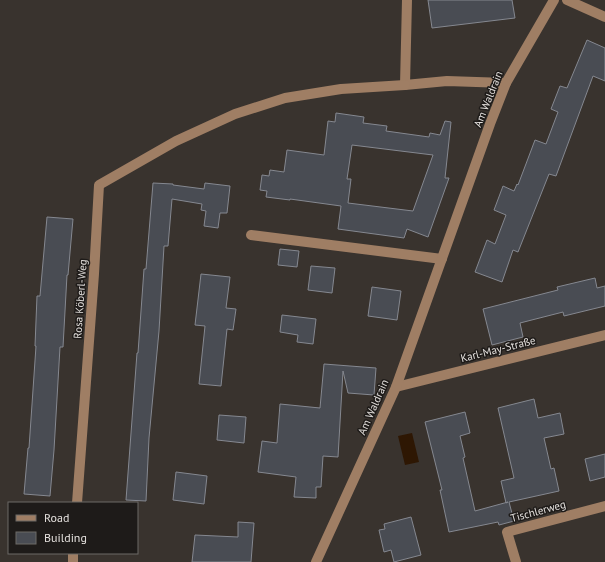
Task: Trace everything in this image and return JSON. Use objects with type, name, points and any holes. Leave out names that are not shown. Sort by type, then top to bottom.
[{"type":"street","points":[[407,0],[405,85],[447,81],[506,83]]},
{"type":"street","name":"Am Waldrain","points":[[316,562],[396,387],[506,83],[554,0]]},
{"type":"street","points":[[567,0],[605,17]]},
{"type":"street","name":"Rosa Köberl-Weg","points":[[77,502],[100,185],[176,141],[235,114],[285,98],[341,89],[405,85]]},
{"type":"street","points":[[251,235],[442,259]]},
{"type":"street","name":"Karl-May-Straße","points":[[396,387],[605,335]]},
{"type":"street","name":"Tischlerweg","points":[[516,562],[508,532],[605,506]]},
{"type":"shaded area","points":[[412,433],[419,462],[405,465],[398,436]]},
{"type":"building","points":[[428,0],[512,0],[515,18],[432,28]]},
{"type":"building","points":[[587,40],[605,48],[605,81],[593,76],[556,176],[549,174],[518,252],[513,250],[502,282],[475,272],[487,240],[495,244],[506,215],[494,210],[503,186],[514,191],[517,184],[518,185],[535,140],[546,144],[558,112],[551,109],[560,86],[567,88]]},
{"type":"building","points":[[336,113],[364,117],[363,123],[387,126],[386,131],[429,137],[430,133],[440,135],[445,121],[451,122],[445,178],[449,178],[428,237],[407,229],[404,238],[338,229],[341,206],[266,197],[267,191],[260,190],[262,175],[269,176],[270,170],[284,172],[287,150],[324,155],[328,121],[335,122]],"holes":[[[352,145],[433,155],[413,211],[348,203],[351,179],[347,179]]]},
{"type":"building","points":[[153,183],[173,184],[204,189],[205,183],[230,186],[227,213],[220,213],[218,228],[204,226],[206,211],[201,210],[202,204],[172,199],[168,246],[164,246],[159,331],[149,438],[146,501],[126,500],[144,269],[146,269]]},
{"type":"building","points":[[47,217],[73,219],[67,275],[63,347],[60,347],[50,496],[24,494],[29,448],[36,346],[37,296],[40,296]]},
{"type":"building","points":[[280,249],[299,251],[297,267],[278,265]]},
{"type":"building","points":[[311,266],[335,268],[332,293],[308,290]]},
{"type":"building","points":[[201,274],[230,277],[226,308],[236,309],[233,330],[227,329],[221,386],[199,384],[205,326],[195,325]]},
{"type":"building","points":[[595,278],[597,288],[605,286],[605,306],[564,316],[563,312],[520,323],[523,337],[492,345],[483,309],[558,290],[557,287]]},
{"type":"building","points":[[372,287],[401,291],[397,320],[368,316]]},
{"type":"building","points":[[282,315],[316,319],[313,344],[297,342],[298,335],[280,332]]},
{"type":"building","points":[[324,364],[376,368],[374,395],[348,393],[343,371],[338,457],[323,456],[321,487],[316,487],[316,498],[294,497],[296,477],[258,472],[262,441],[277,443],[280,404],[320,408]]},
{"type":"building","points":[[534,399],[538,418],[560,413],[564,434],[544,438],[551,469],[554,468],[559,491],[509,502],[514,521],[499,525],[498,522],[449,532],[440,490],[442,490],[425,422],[465,412],[470,433],[460,436],[465,457],[463,458],[475,511],[506,503],[501,481],[514,478],[498,408]]},
{"type":"building","points":[[219,415],[246,417],[244,443],[217,440]]},
{"type":"building","points":[[605,454],[605,477],[590,481],[585,459]]},
{"type":"building","points":[[176,472],[207,476],[204,504],[173,500]]},
{"type":"building","points":[[411,517],[421,555],[394,562],[391,550],[384,552],[379,530],[385,529],[384,524]]},
{"type":"building","points":[[238,522],[254,523],[251,562],[192,562],[195,535],[238,537]]}]
